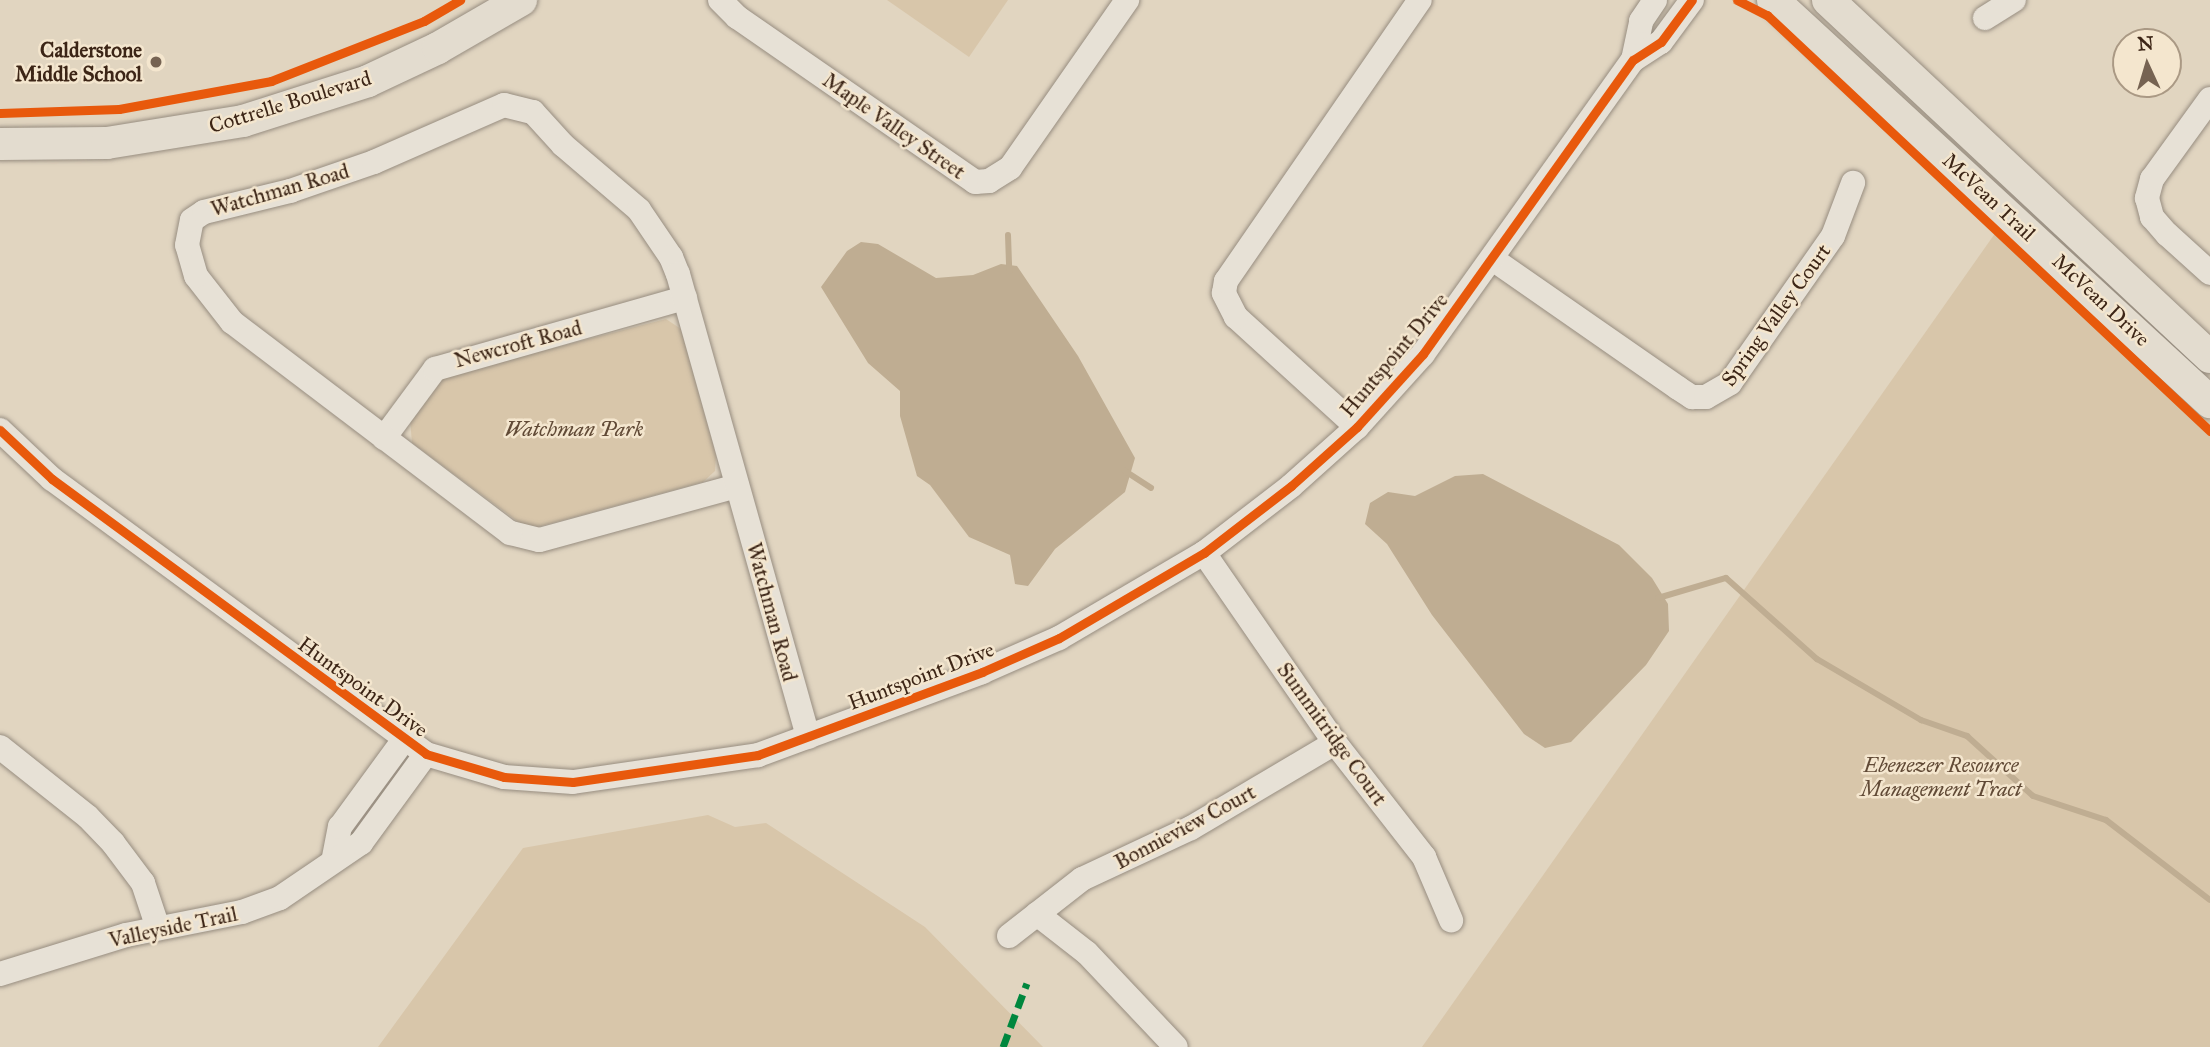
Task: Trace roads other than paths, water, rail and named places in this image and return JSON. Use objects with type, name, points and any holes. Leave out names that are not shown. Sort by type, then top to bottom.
[{"type":"main road","name":"Cottrelle Boulevard","points":[[0,144],[107,143],[243,121],[379,76],[521,0]]},
{"type":"main road","name":"McVean Drive","points":[[1773,0],[2210,402]]},
{"type":"main road","name":"McVean Drive","points":[[1828,0],[2210,357]]},
{"type":"street","name":"Maple Valley Street","points":[[720,0],[737,17],[975,182],[989,181],[1010,168],[1127,0]]},
{"type":"street","points":[[1357,427],[1236,317],[1224,293],[1226,281],[1420,0]]},
{"type":"street","name":"Huntspoint Drive","points":[[1633,60],[1641,21],[1655,0]]},
{"type":"street","name":"Huntspoint Drive","points":[[0,430],[52,479],[403,741],[426,754],[504,777],[573,782],[729,762],[807,737],[982,672],[1059,638],[1204,553],[1291,486],[1357,427],[1423,354],[1494,260],[1633,60],[1661,42],[1692,0]]},
{"type":"street","points":[[1985,18],[2014,0]]},
{"type":"street","points":[[2210,99],[2152,178],[2147,198],[2152,217],[2210,273]]},
{"type":"street","name":"Watchman Road","points":[[737,486],[539,540],[524,539],[384,438],[232,322],[196,276],[187,245],[192,220],[204,212],[290,191],[373,162],[513,104],[533,112],[571,153],[639,210],[671,257],[685,298],[807,737]]},
{"type":"street","name":"Spring Valley Court","points":[[1494,260],[1678,388],[1692,397],[1706,397],[1730,383],[1833,236],[1853,183]]},
{"type":"street","name":"Newcroft Road","points":[[384,438],[424,379],[448,363],[685,298]]},
{"type":"street","name":"Summitridge Court","points":[[1204,553],[1335,743],[1424,857],[1451,920]]},
{"type":"street","points":[[334,858],[340,827],[403,741]]},
{"type":"street","name":"Bonnieview Court","points":[[1009,936],[1082,879],[1191,828],[1335,743]]},
{"type":"street","points":[[0,747],[88,817],[113,844],[143,883],[158,928]]},
{"type":"street","name":"Valleyside Trail","points":[[0,974],[158,928],[242,912],[279,898],[334,858],[360,843],[426,754]]},
{"type":"street","points":[[1037,914],[1087,953],[1176,1047]]},
{"type":"waterway","points":[[1008,235],[1009,271]]},
{"type":"waterway","points":[[1125,471],[1151,488]]},
{"type":"waterway","points":[[1658,598],[1726,578],[1817,659],[1921,720],[1967,736],[2033,796],[2106,820],[2210,900]]},
{"type":"place","name":"Calderstone Middle School","points":[[156,62]]},
{"type":"park label","name":"Watchman Park","points":[[574,429]]},
{"type":"park label","name":"Ebenezer Resource Management Tract","points":[[1941,777]]}]
